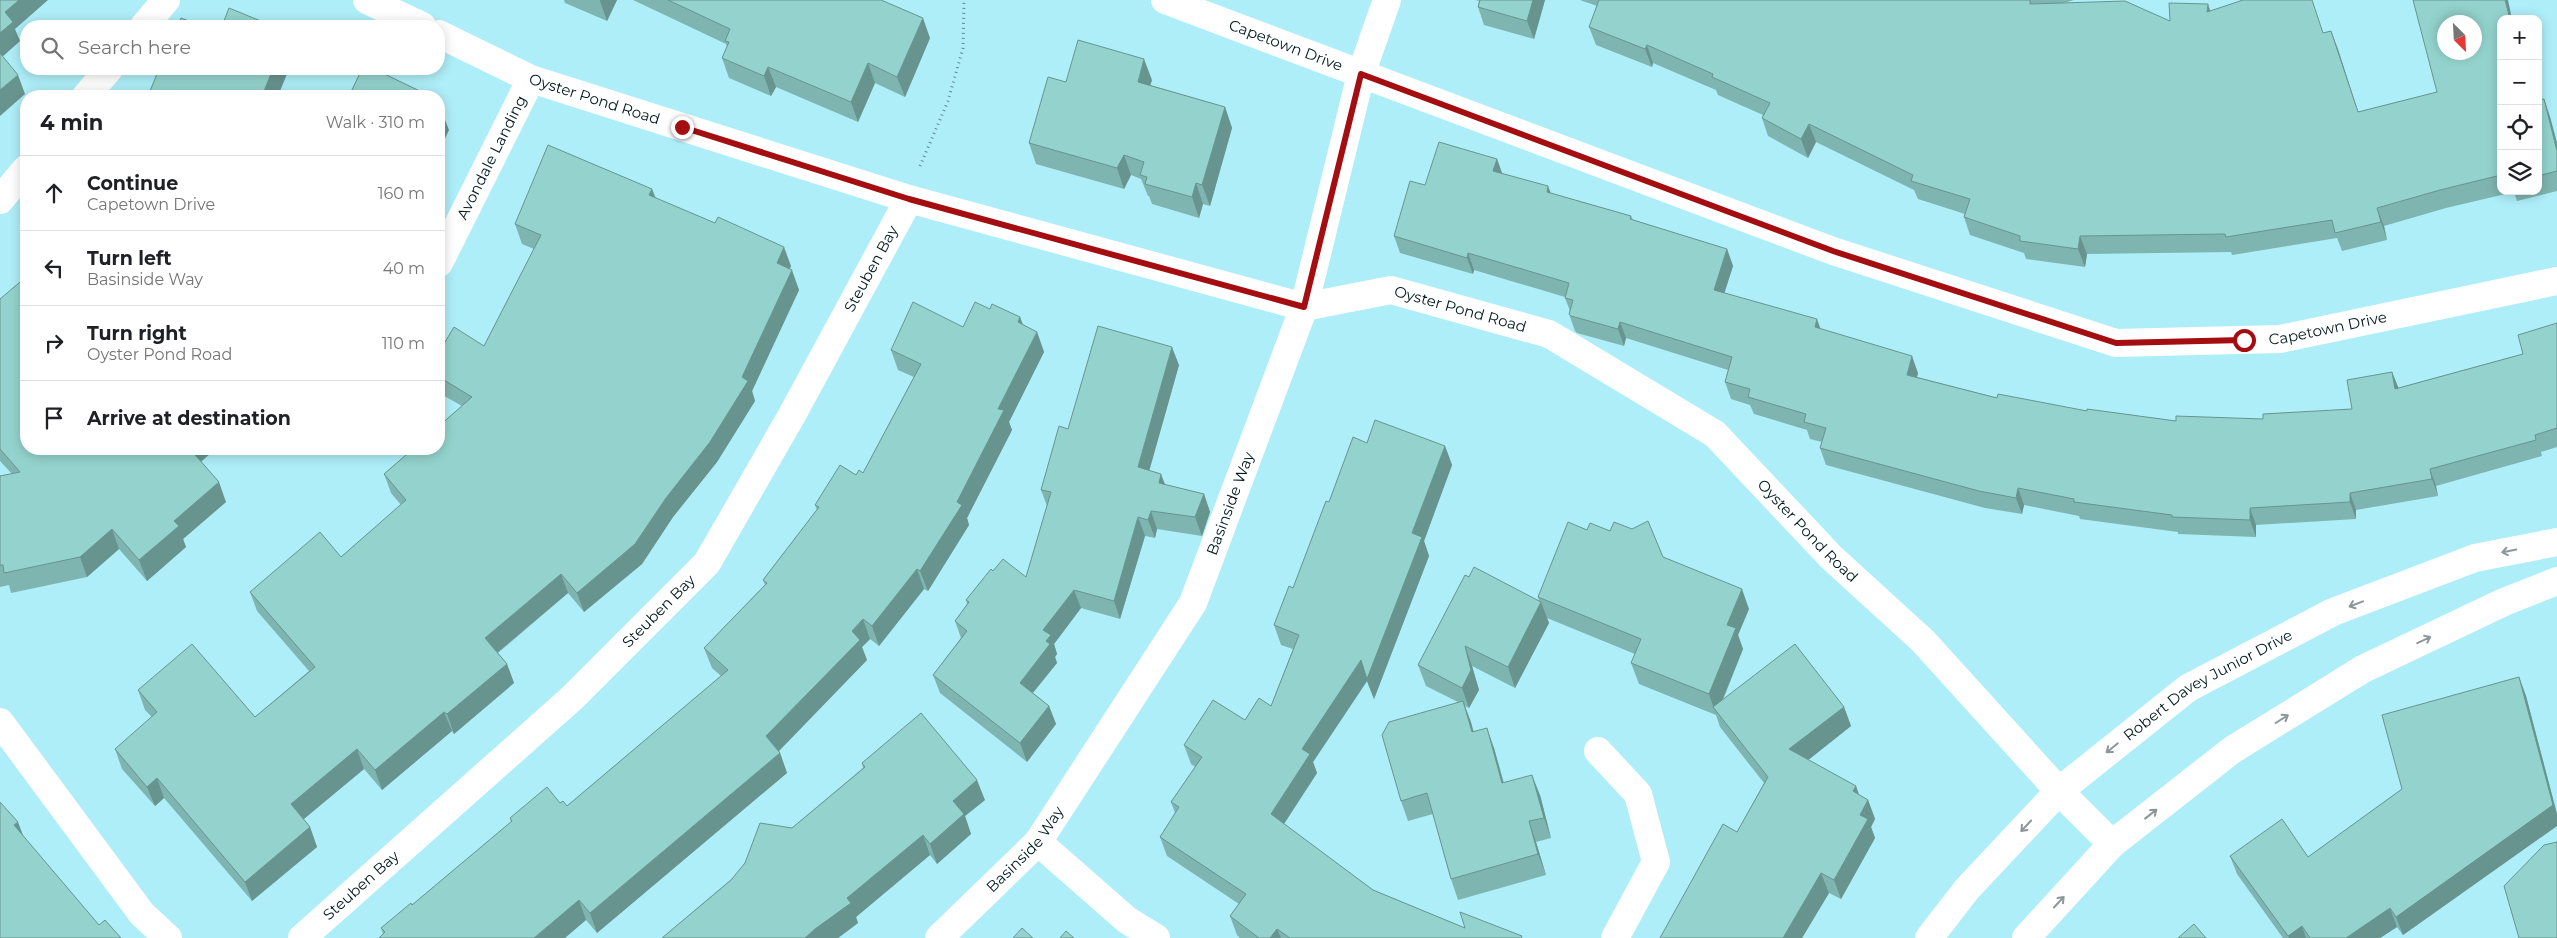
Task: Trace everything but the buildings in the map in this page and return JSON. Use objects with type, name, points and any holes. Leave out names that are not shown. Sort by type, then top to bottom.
[{"type":"street","points":[[149,20],[166,0]]},
{"type":"street","points":[[366,0],[409,20]]},
{"type":"street","name":"Capetown Drive","points":[[1165,0],[1833,251],[2116,343],[2280,339],[2557,281]]},
{"type":"street","name":"Basinside Way","points":[[939,938],[1038,842],[1193,603],[1304,307],[1361,74],[1387,0]]},
{"type":"street","name":"Oyster Pond Road","points":[[445,37],[531,78],[909,199],[1304,307],[1391,290],[1549,334],[1715,434],[1831,557],[1923,641],[2112,844]]},
{"type":"street","points":[[91,90],[104,75]]},
{"type":"street","name":"Avondale Landing","points":[[445,251],[531,78]]},
{"type":"street","points":[[0,200],[20,175]]},
{"type":"street","name":"Steuben Bay","points":[[302,938],[572,698],[707,563],[792,416],[909,199]]},
{"type":"street","name":"Robert Davey Junior Drive","points":[[1929,938],[1967,889],[2060,790],[2188,688],[2334,612],[2475,558],[2557,542]]},
{"type":"street","points":[[2026,938],[2112,844],[2232,750],[2363,669],[2504,602],[2557,581]]},
{"type":"street","points":[[0,722],[142,914],[168,938]]},
{"type":"street","points":[[1598,751],[1638,794],[1656,862],[1615,938]]},
{"type":"street","points":[[1038,842],[1127,920],[1156,938]]},
{"type":"path","points":[[909,199],[927,146],[948,101],[961,57],[963,48],[964,0]]},
{"type":"route","points":[[682,127],[909,199],[1304,307],[1361,74],[1833,251],[2116,343],[2244,340]]}]
